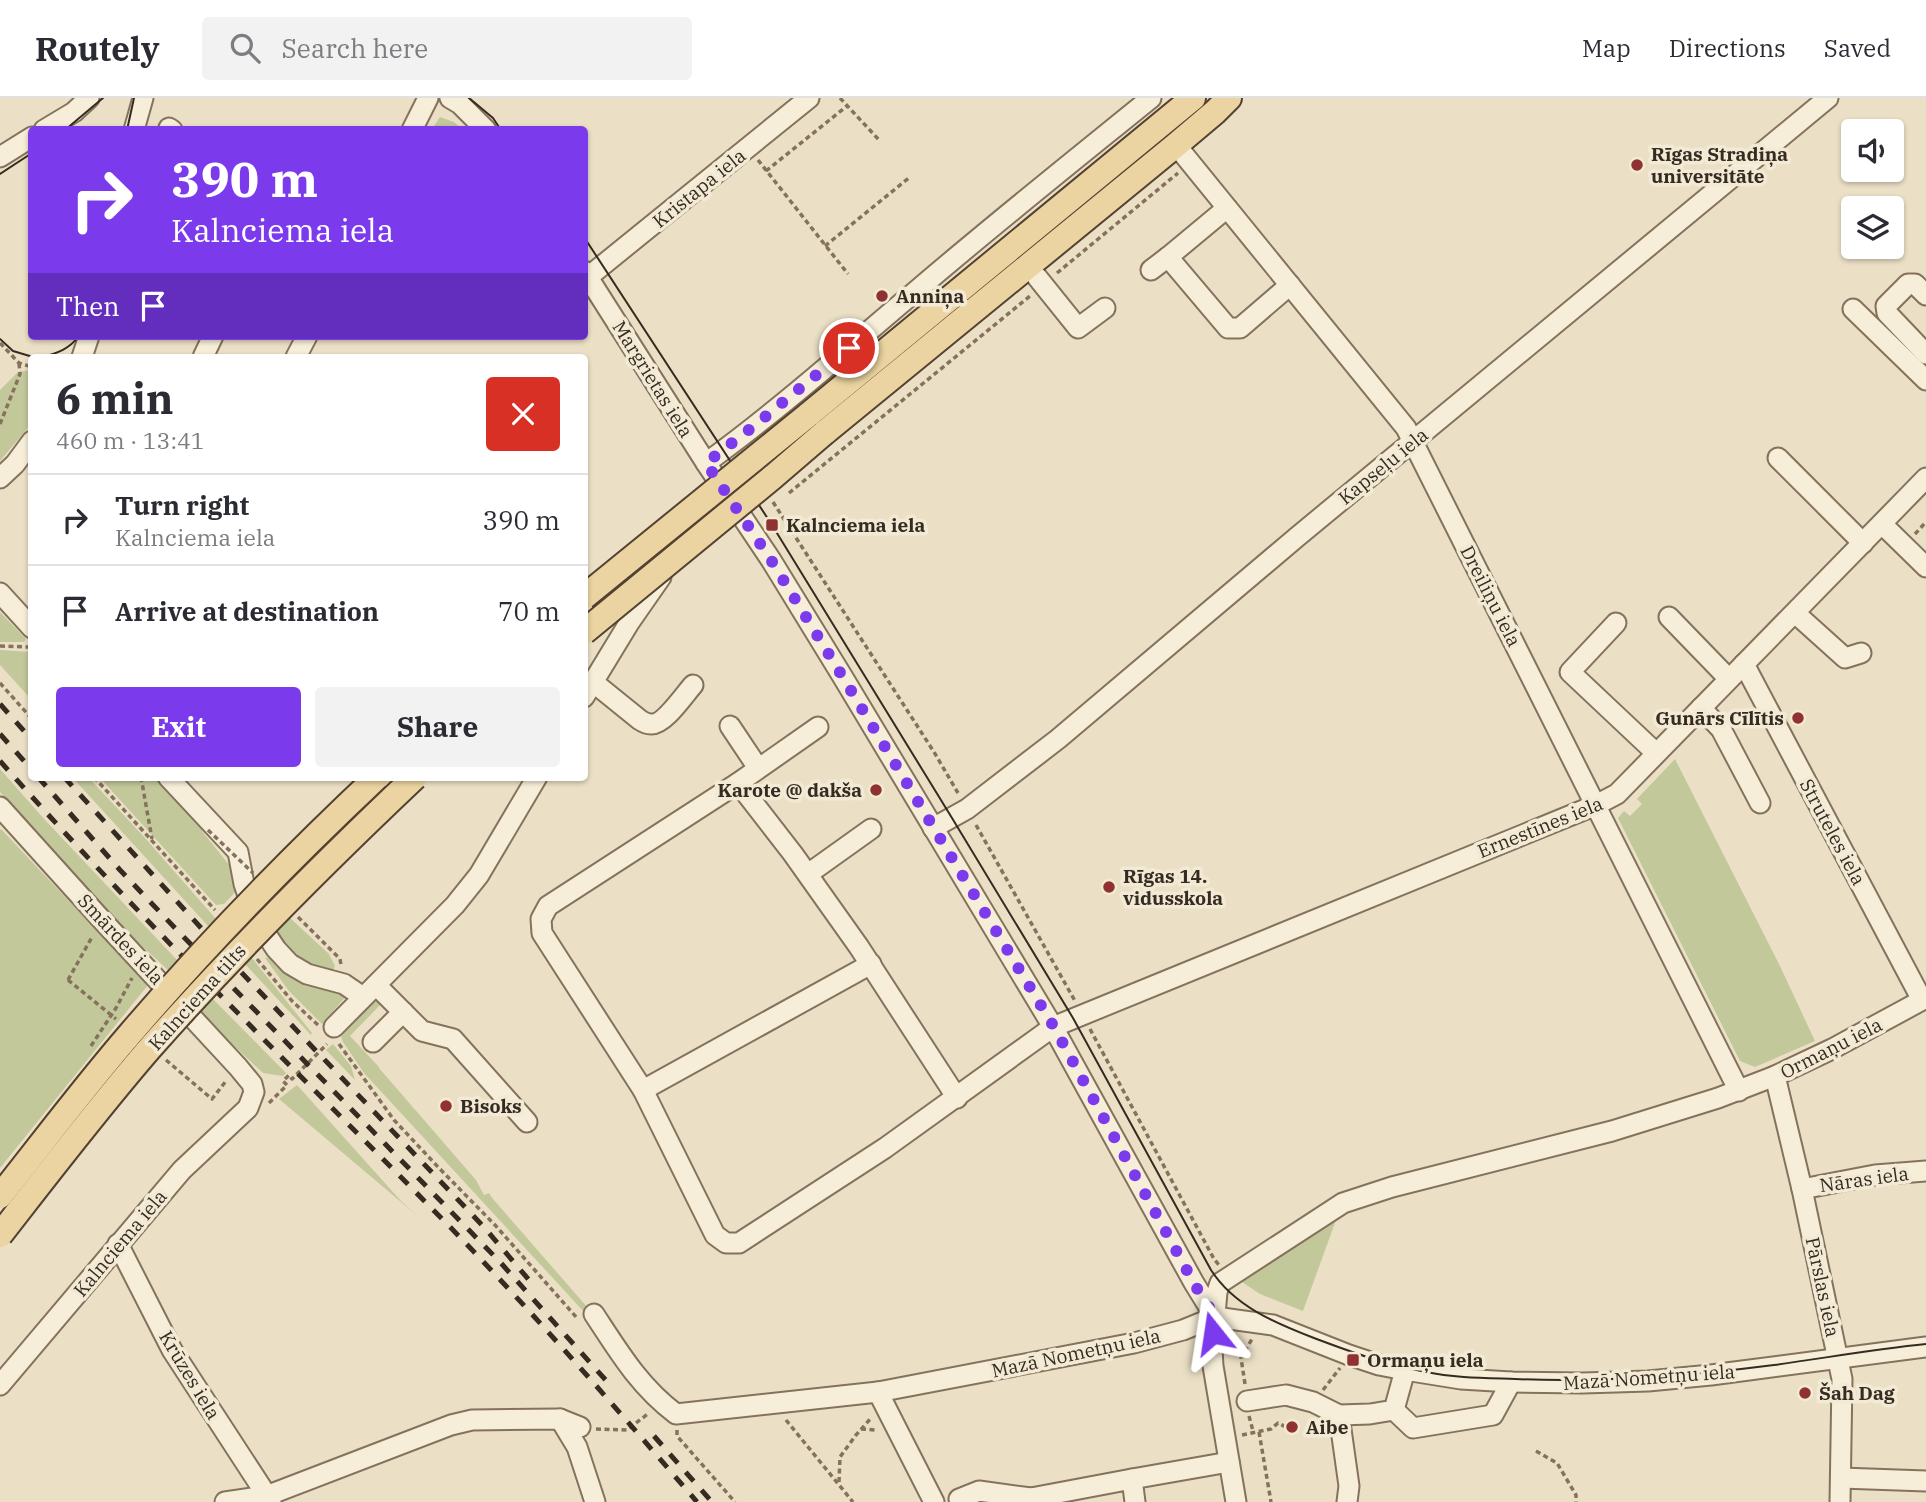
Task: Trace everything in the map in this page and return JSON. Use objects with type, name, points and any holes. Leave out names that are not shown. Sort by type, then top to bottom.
[{"type":"main road","points":[[588,590],[1183,154],[1229,98]]},
{"type":"main road","points":[[588,629],[774,477],[816,424],[1182,101]]},
{"type":"main road","name":"Kalnciema tilts","points":[[0,1235],[120,1083],[275,895],[329,822],[373,781]]},
{"type":"main road","name":"Kalnciema tilts","points":[[0,1196],[131,1032],[197,959],[410,781]]},
{"type":"street","points":[[50,126],[89,98]]},
{"type":"street","points":[[135,126],[143,98]]},
{"type":"street","points":[[414,126],[428,98]]},
{"type":"street","name":"Kristapa iela","points":[[588,273],[809,98]]},
{"type":"street","points":[[706,463],[1151,98]]},
{"type":"street","name":"Kapseļu iela","points":[[933,828],[967,809],[1058,739],[1287,545],[1828,98]]},
{"type":"street","points":[[458,100],[482,126]]},
{"type":"street","points":[[0,157],[28,140]]},
{"type":"street","name":"Dreiliņu iela","points":[[1183,154],[1405,428],[1739,1091]]},
{"type":"street","points":[[1151,270],[1227,208]]},
{"type":"street","points":[[1168,257],[1228,328],[1240,328],[1290,285]]},
{"type":"street","name":"Margrietas iela","points":[[588,276],[719,484],[771,560],[1054,1027],[1187,1271],[1215,1317]]},
{"type":"street","points":[[1040,281],[1078,328],[1105,308]]},
{"type":"street","points":[[1926,295],[1915,284],[1908,284],[1886,306],[1887,313],[1926,354]]},
{"type":"street","points":[[1853,309],[1926,380]]},
{"type":"street","points":[[0,478],[28,446]]},
{"type":"street","points":[[1778,458],[1863,543]]},
{"type":"street","name":"Ernestīnes iela","points":[[818,727],[738,783],[548,906],[541,919],[542,933],[643,1090],[715,1235],[726,1243],[739,1243],[885,1148],[1054,1027],[1596,805],[1617,794],[1926,478]]},
{"type":"street","points":[[588,590],[719,484]]},
{"type":"street","points":[[692,685],[664,718],[649,725],[589,689],[654,584],[681,557],[738,511]]},
{"type":"street","points":[[1882,524],[1926,568]]},
{"type":"street","points":[[660,531],[681,557]]},
{"type":"street","points":[[588,591],[638,609]]},
{"type":"street","points":[[0,593],[28,624]]},
{"type":"street","points":[[1795,613],[1845,657],[1861,653]]},
{"type":"street","points":[[1669,617],[1730,679]]},
{"type":"street","points":[[1616,623],[1570,672],[1656,753]]},
{"type":"street","name":"Struteles iela","points":[[1744,664],[1924,999]]},
{"type":"street","points":[[1702,708],[1721,729],[1760,803]]},
{"type":"street","points":[[730,726],[758,768]]},
{"type":"street","points":[[171,781],[206,823],[238,852],[244,884],[256,919],[276,949],[290,964],[307,974],[370,991],[403,1012],[422,1031],[453,1039],[527,1122]]},
{"type":"street","points":[[331,1031],[455,905],[479,875],[535,781]]},
{"type":"street","points":[[738,783],[808,874],[871,964],[957,1098]]},
{"type":"street","name":"Smārdes iela","points":[[0,807],[238,1066],[252,1084],[254,1092],[248,1108]]},
{"type":"street","points":[[808,874],[871,829]]},
{"type":"street","points":[[256,919],[335,842]]},
{"type":"street","points":[[643,1090],[871,964]]},
{"type":"street","name":"Ormaņu iela","points":[[1230,1276],[1343,1203],[1392,1187],[1612,1131],[1739,1091],[1832,1049],[1924,999]]},
{"type":"street","points":[[373,1042],[403,1012]]},
{"type":"street","name":"Pārslas iela","points":[[1775,1076],[1842,1379],[1840,1502]]},
{"type":"street","name":"Kalnciema iela","points":[[0,1385],[182,1170],[248,1108]]},
{"type":"street","name":"Nāras iela","points":[[1802,1189],[1875,1175],[1926,1171]]},
{"type":"street","name":"Krūzes iela","points":[[118,1244],[172,1350],[269,1499]]},
{"type":"street","points":[[1230,1276],[1220,1283],[1217,1292],[1212,1349],[1236,1502]]},
{"type":"street","name":"Mazā Nometņu iela","points":[[676,1414],[773,1404],[881,1398],[1134,1343],[1183,1330],[1215,1317],[1273,1325],[1378,1365],[1461,1379],[1583,1383],[1648,1381],[1926,1347]]},
{"type":"street","points":[[588,1318],[639,1380],[676,1414]]},
{"type":"street","points":[[1394,1410],[1405,1370]]},
{"type":"street","points":[[1247,1401],[1286,1395],[1313,1402],[1339,1415],[1394,1410],[1413,1428],[1493,1415],[1511,1381]]},
{"type":"street","points":[[881,1398],[934,1502]]},
{"type":"street","points":[[1339,1415],[1349,1486],[1347,1502]]},
{"type":"street","points":[[560,1419],[577,1447],[595,1502]]},
{"type":"street","points":[[225,1502],[269,1499],[451,1424],[472,1420],[560,1419],[580,1427]]},
{"type":"street","points":[[957,1501],[979,1491],[1030,1500],[1229,1462]]},
{"type":"street","points":[[1841,1478],[1926,1481]]},
{"type":"street","points":[[1132,1479],[1135,1502]]},
{"type":"path","points":[[840,98],[880,141]]},
{"type":"path","points":[[766,171],[847,106]]},
{"type":"path","points":[[774,504],[1040,281],[1183,154]]},
{"type":"path","points":[[757,158],[848,274]]},
{"type":"path","points":[[825,246],[911,177]]},
{"type":"path","points":[[0,343],[19,363],[28,366]]},
{"type":"path","points":[[0,424],[20,374],[19,363]]},
{"type":"path","points":[[770,497],[934,752],[1082,1014],[1214,1259],[1230,1276]]},
{"type":"path","points":[[0,646],[28,647]]},
{"type":"path","points":[[0,683],[28,714]]},
{"type":"path","points":[[98,781],[222,918]]},
{"type":"path","points":[[142,781],[152,841]]},
{"type":"path","points":[[206,823],[340,959]]},
{"type":"path","points":[[101,919],[68,980],[131,1032]]},
{"type":"path","points":[[257,958],[292,1001],[331,1031],[394,1120],[588,1318]]},
{"type":"path","points":[[85,1054],[116,1008],[141,962]]},
{"type":"path","points":[[248,1108],[266,1107],[287,1085],[283,1081],[289,1075],[292,1079],[328,1043],[324,1038],[331,1031]]},
{"type":"path","points":[[150,1048],[212,1099]]},
{"type":"path","points":[[1230,1348],[1243,1353]]},
{"type":"path","points":[[1313,1402],[1349,1355]]},
{"type":"path","points":[[839,1484],[840,1457],[881,1398]]},
{"type":"path","points":[[773,1404],[853,1502]]},
{"type":"path","points":[[580,1427],[627,1430],[654,1409]]},
{"type":"path","points":[[676,1414],[677,1436],[735,1502]]},
{"type":"path","points":[[1242,1435],[1270,1429],[1278,1423],[1288,1428]]},
{"type":"path","points":[[1259,1432],[1271,1502]]},
{"type":"path","points":[[1536,1451],[1557,1463],[1576,1495],[1576,1502]]},
{"type":"green space","points":[[440,117],[459,126],[434,126]]},
{"type":"green space","points":[[28,370],[28,428],[0,461],[0,390],[18,372]]},
{"type":"green space","points":[[0,612],[26,639],[24,642],[0,642]]},
{"type":"green space","points":[[0,650],[28,652],[28,696],[0,665]]},
{"type":"green space","points":[[1675,759],[1815,1041],[1755,1067],[1740,1061],[1618,818],[1624,811],[1630,816],[1642,804],[1637,799]]},
{"type":"green space","points":[[0,769],[178,961],[169,971],[116,922],[0,792]]},
{"type":"green space","points":[[76,781],[92,781],[146,839],[216,919],[209,927]]},
{"type":"green space","points":[[103,781],[163,781],[199,820],[202,831],[234,871],[237,890],[224,904],[216,905]]},
{"type":"green space","points":[[0,830],[148,985],[0,1168]]},
{"type":"green space","points":[[290,918],[329,954],[335,966],[332,973],[313,967],[300,959],[276,933]]},
{"type":"green space","points":[[270,957],[348,994],[322,1024],[289,991],[265,958]]},
{"type":"green space","points":[[252,958],[312,1033],[311,1035],[245,964]]},
{"type":"green space","points":[[376,996],[382,1003],[350,1036],[476,1180],[484,1195],[489,1193],[588,1308],[585,1313],[364,1073],[343,1042],[341,1036]]},
{"type":"green space","points":[[212,998],[286,1073],[283,1076],[263,1073],[199,1013]]},
{"type":"green space","points":[[333,1044],[351,1066],[355,1080],[326,1050]]},
{"type":"green space","points":[[297,1085],[401,1201],[420,1218],[279,1099]]},
{"type":"green space","points":[[1336,1220],[1303,1311],[1260,1294],[1239,1280]]},
{"type":"tram line","points":[[70,126],[103,98]]},
{"type":"tram line","points":[[128,126],[134,98]]},
{"type":"tram line","points":[[469,98],[493,118],[498,126]]},
{"type":"tram line","points":[[0,174],[28,156]]},
{"type":"tram line","points":[[588,243],[772,525],[952,818],[1073,1018],[1211,1270],[1231,1294],[1270,1319],[1369,1358],[1459,1377],[1548,1380],[1645,1378],[1742,1369],[1926,1344]]},
{"type":"tram line","points":[[0,339],[13,351],[28,356]]},
{"type":"tram line","points":[[54,354],[75,340]]},
{"type":"railway","points":[[0,704],[28,736]]},
{"type":"railway","points":[[0,734],[28,766]]},
{"type":"railway","points":[[0,761],[167,940],[485,1263],[697,1502]]},
{"type":"railway","points":[[42,781],[175,928],[500,1262],[611,1386]]},
{"type":"railway","points":[[68,781],[241,972],[483,1226],[529,1280]]},
{"type":"railway","points":[[654,1436],[712,1502]]},
{"type":"place","name":"Rīgas Stradiņa universitāte","points":[[1637,165]]},
{"type":"place","name":"Anniņa","points":[[882,296]]},
{"type":"place","name":"Kalnciema iela","points":[[772,525]]},
{"type":"place","name":"Gunārs Cīlītis","points":[[1798,718]]},
{"type":"place","name":"Karote @ dakša","points":[[876,790]]},
{"type":"place","name":"Rīgas 14. vidusskola","points":[[1109,887]]},
{"type":"place","name":"Bisoks","points":[[446,1106]]},
{"type":"place","name":"Ormaņu iela","points":[[1353,1360]]},
{"type":"place","name":"Šah Dag","points":[[1805,1393]]},
{"type":"place","name":"Aibe","points":[[1292,1427]]},
{"type":"route","points":[[849,348],[706,463],[771,560],[1054,1027],[1133,1174],[1215,1317],[1213,1333]]}]
